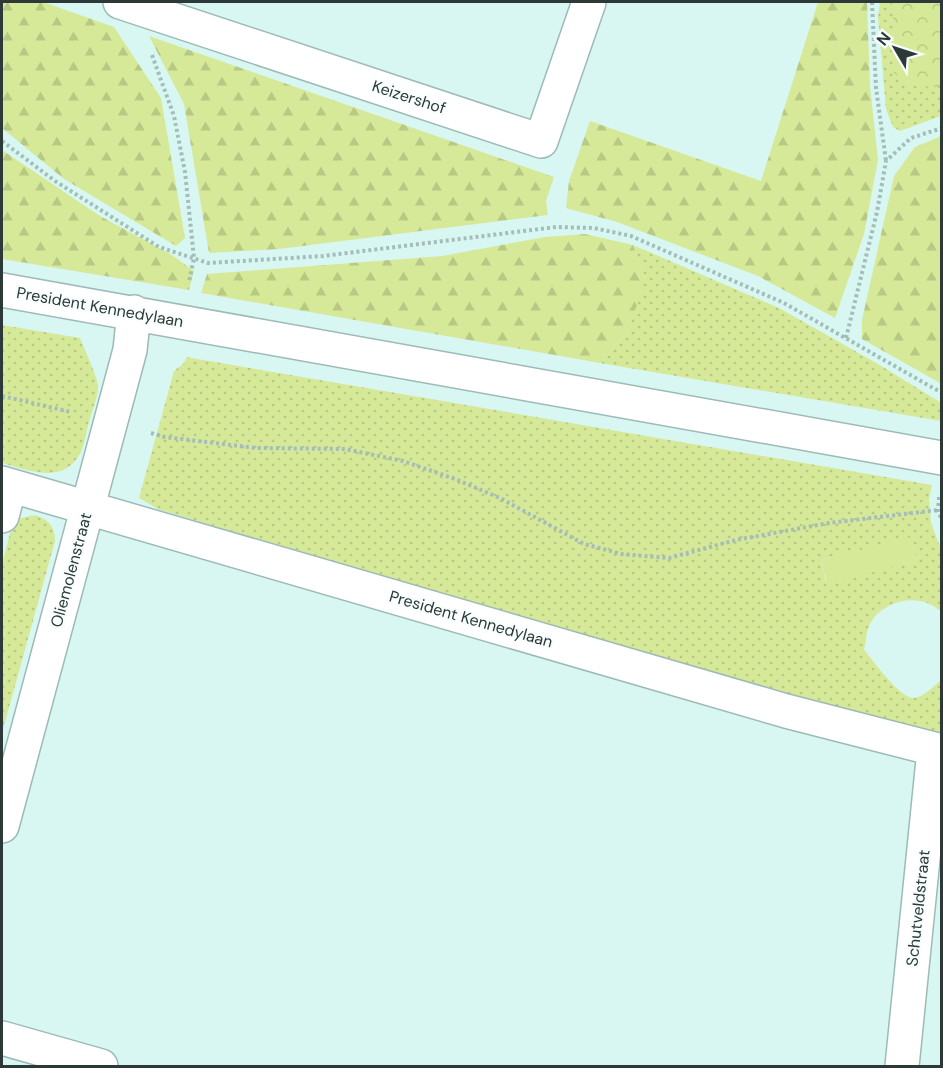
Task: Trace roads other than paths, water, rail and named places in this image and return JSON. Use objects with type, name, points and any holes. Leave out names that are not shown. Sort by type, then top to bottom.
[{"type":"street","name":"Keizershof","points":[[131,3],[541,141],[590,2]]},
{"type":"street","name":"President Kennedylaan","points":[[2,290],[942,458]]},
{"type":"street","name":"Oliemolenstraat","points":[[2,826],[130,350],[134,312]]},
{"type":"street","name":"President Kennedylaan","points":[[6,484],[786,711],[938,750]]},
{"type":"street","points":[[2,516],[6,484]]},
{"type":"street","name":"Schutveldstraat","points":[[902,1066],[938,750]]},
{"type":"street","points":[[2,1038],[101,1066]]}]
